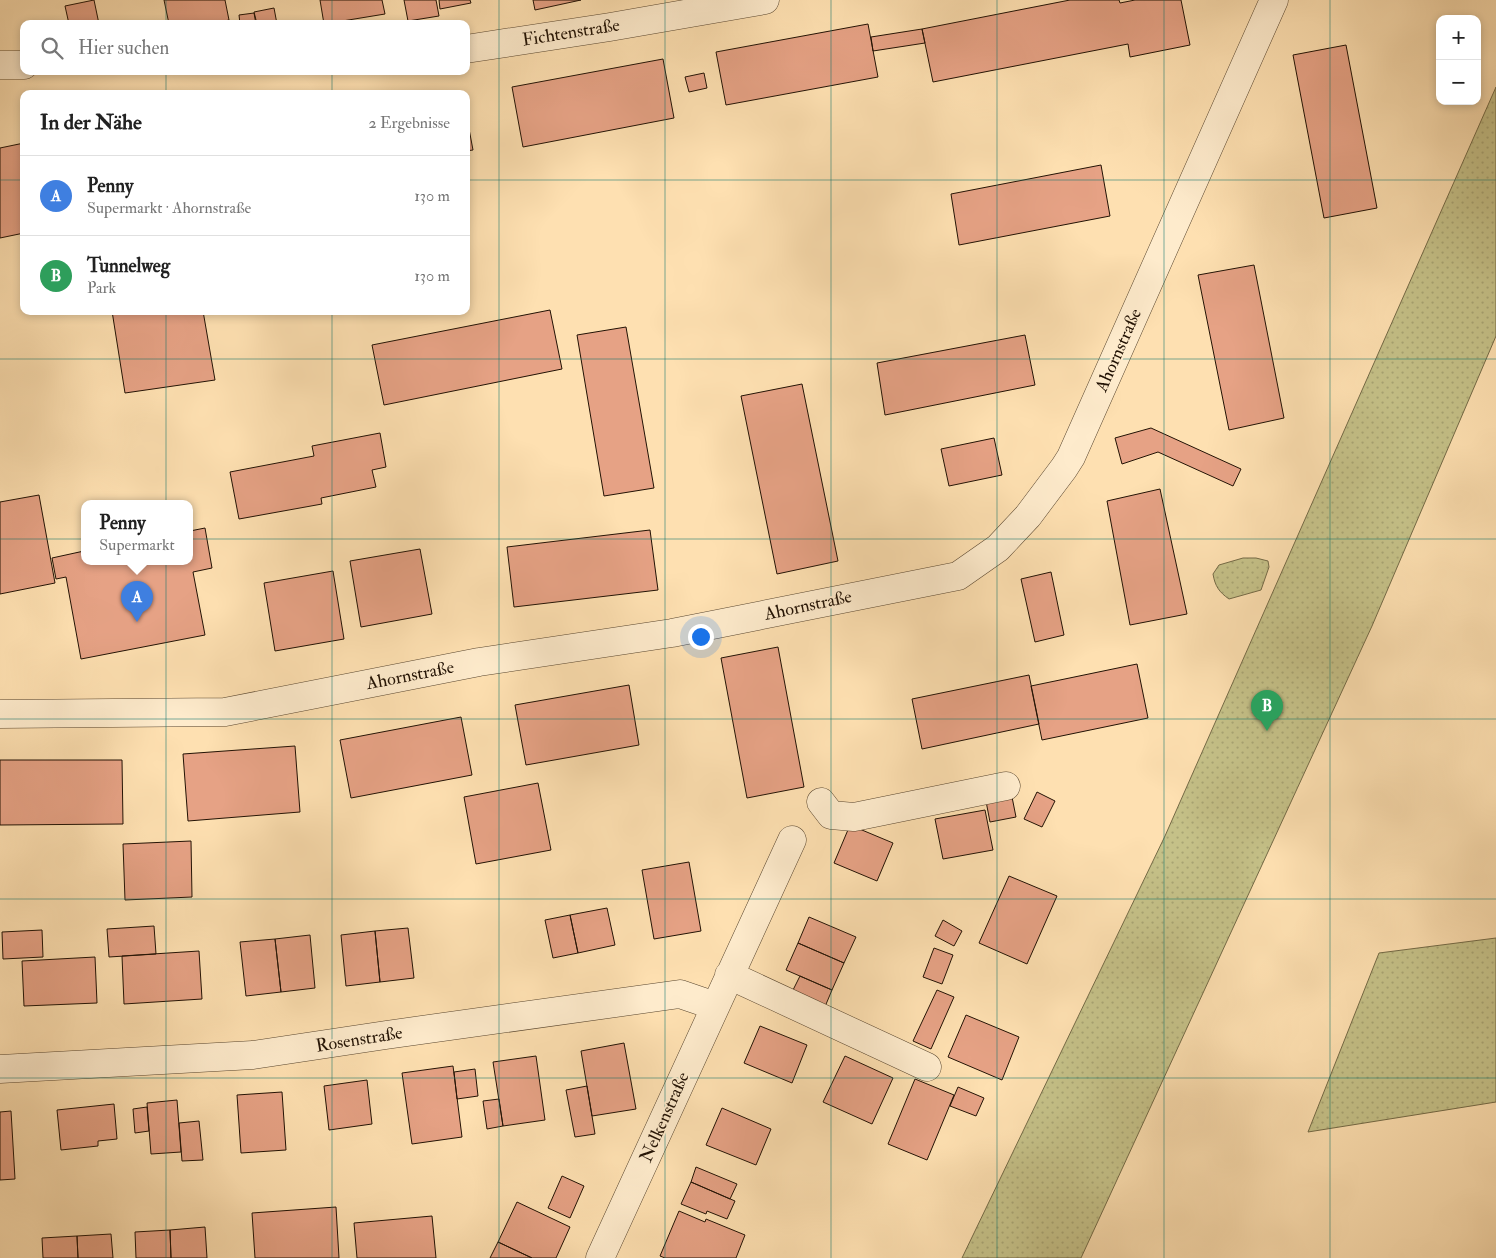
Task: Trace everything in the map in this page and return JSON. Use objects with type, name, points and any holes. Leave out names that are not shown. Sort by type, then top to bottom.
[{"type":"street","name":"Fichtenstraße","points":[[470,48],[610,27],[764,0]]},
{"type":"street","name":"Ahornstraße","points":[[0,714],[224,712],[479,662],[672,633],[958,576],[998,548],[1028,516],[1071,457],[1274,0]]},
{"type":"street","points":[[0,65],[20,65]]},
{"type":"street","points":[[821,802],[831,815],[854,817],[1006,786]]},
{"type":"street","name":"Nelkenstraße","points":[[600,1258],[792,840]]},
{"type":"street","points":[[729,975],[927,1067]]},
{"type":"street","name":"Rosenstraße","points":[[0,1070],[253,1056],[386,1035],[680,994],[715,1006]]},
{"type":"shaded area","points":[[1496,87],[1496,336],[1372,626],[1081,1258],[962,1258],[1165,836]]},
{"type":"shaded area","points":[[1243,558],[1256,558],[1268,561],[1269,567],[1261,590],[1229,599],[1218,588],[1213,574],[1219,565]]},
{"type":"shaded area","points":[[1496,938],[1496,1102],[1308,1132],[1379,953]]},
{"type":"building","points":[[94,0],[98,20],[68,20],[65,6]]},
{"type":"building","points":[[164,0],[225,0],[229,20],[168,20]]},
{"type":"building","points":[[320,0],[382,0],[385,14],[348,20],[323,20]]},
{"type":"building","points":[[404,0],[436,0],[439,16],[408,20]]},
{"type":"building","points":[[439,0],[470,0],[471,3],[440,9]]},
{"type":"building","points":[[533,0],[581,0],[535,10]]},
{"type":"building","points":[[1070,0],[1119,0],[1120,3],[1135,0],[1181,0],[1190,45],[1130,57],[1128,44],[933,82],[922,29]]},
{"type":"building","points":[[274,8],[276,20],[256,20],[254,12]]},
{"type":"building","points":[[254,13],[255,20],[240,20],[239,15]]},
{"type":"building","points":[[868,24],[878,77],[726,105],[716,52]]},
{"type":"building","points":[[922,29],[925,43],[873,51],[871,37]]},
{"type":"building","points":[[1346,45],[1377,208],[1324,218],[1293,55]]},
{"type":"building","points":[[663,59],[674,118],[523,147],[512,87]]},
{"type":"building","points":[[704,73],[707,88],[689,92],[685,77]]},
{"type":"building","points":[[470,134],[473,150],[470,150]]},
{"type":"building","points":[[20,144],[20,234],[0,238],[0,148]]},
{"type":"building","points":[[1101,165],[1110,216],[959,245],[951,194]]},
{"type":"building","points":[[1254,265],[1284,418],[1229,430],[1198,275]]},
{"type":"building","points":[[550,310],[562,369],[384,405],[372,345]]},
{"type":"building","points":[[113,315],[204,315],[215,380],[125,393]]},
{"type":"building","points":[[626,327],[654,488],[604,496],[577,335]]},
{"type":"building","points":[[1025,335],[1035,385],[885,415],[877,363]]},
{"type":"building","points":[[802,384],[838,561],[777,574],[741,396]]},
{"type":"building","points":[[1151,428],[1241,469],[1233,486],[1158,452],[1122,464],[1115,438]]},
{"type":"building","points":[[380,433],[386,467],[372,470],[376,487],[321,498],[322,504],[239,519],[230,472],[314,456],[312,446]]},
{"type":"building","points":[[994,438],[1002,475],[949,486],[941,449]]},
{"type":"building","points":[[1160,489],[1187,614],[1130,625],[1107,501]]},
{"type":"building","points":[[39,495],[55,583],[0,594],[0,502]]},
{"type":"building","points":[[205,528],[212,568],[193,572],[205,635],[81,659],[66,577],[56,579],[52,558],[81,552],[81,565],[193,565],[193,530]]},
{"type":"building","points":[[650,530],[658,590],[514,607],[507,547]]},
{"type":"building","points":[[420,549],[432,614],[361,627],[350,561]]},
{"type":"building","points":[[333,571],[344,639],[275,651],[264,583]]},
{"type":"building","points":[[1051,572],[1064,635],[1035,642],[1021,579]]},
{"type":"building","points":[[778,647],[804,787],[747,798],[721,658]]},
{"type":"building","points":[[1137,664],[1148,718],[1042,740],[1031,686]]},
{"type":"building","points":[[1029,675],[1039,724],[922,749],[912,699]]},
{"type":"building","points":[[629,685],[639,745],[526,765],[515,705]]},
{"type":"building","points":[[461,717],[472,775],[351,798],[340,740]]},
{"type":"building","points":[[295,746],[300,812],[188,821],[183,754]]},
{"type":"building","points":[[0,760],[122,760],[123,824],[0,825]]},
{"type":"building","points":[[538,783],[551,850],[476,864],[464,797]]},
{"type":"building","points":[[1011,792],[1016,817],[990,822],[985,796]]},
{"type":"building","points":[[1037,792],[1055,801],[1042,827],[1024,819]]},
{"type":"building","points":[[985,810],[993,850],[943,859],[935,819]]},
{"type":"building","points":[[850,825],[893,843],[877,881],[834,863]]},
{"type":"building","points":[[191,841],[192,897],[125,900],[123,844]]},
{"type":"building","points":[[689,862],[701,931],[654,939],[642,870]]},
{"type":"building","points":[[1009,876],[1057,896],[1027,964],[979,943]]},
{"type":"building","points":[[607,908],[615,945],[578,953],[570,915]]},
{"type":"building","points":[[570,915],[578,953],[553,958],[545,920]]},
{"type":"building","points":[[809,917],[856,937],[844,963],[798,943]]},
{"type":"building","points":[[943,920],[962,931],[954,946],[935,936]]},
{"type":"building","points":[[154,926],[156,954],[109,957],[107,929]]},
{"type":"building","points":[[408,928],[414,978],[380,982],[375,931]]},
{"type":"building","points":[[42,930],[43,957],[3,959],[2,932]]},
{"type":"building","points":[[375,931],[380,982],[346,986],[341,935]]},
{"type":"building","points":[[310,935],[315,988],[281,992],[275,939]]},
{"type":"building","points":[[275,939],[281,992],[246,996],[240,942]]},
{"type":"building","points":[[798,943],[844,963],[832,990],[786,970]]},
{"type":"building","points":[[934,948],[953,955],[942,984],[923,977]]},
{"type":"building","points":[[199,951],[202,999],[124,1004],[122,956]]},
{"type":"building","points":[[95,957],[97,1003],[24,1006],[22,961]]},
{"type":"building","points":[[800,976],[832,990],[824,1009],[791,994]]},
{"type":"building","points":[[937,990],[954,997],[931,1049],[913,1041]]},
{"type":"building","points":[[966,1015],[1019,1037],[1002,1080],[948,1057]]},
{"type":"building","points":[[760,1026],[807,1045],[792,1083],[744,1063]]},
{"type":"building","points":[[624,1043],[636,1109],[592,1116],[581,1051]]},
{"type":"building","points":[[536,1056],[545,1120],[503,1126],[493,1062]]},
{"type":"building","points":[[845,1056],[893,1078],[872,1124],[823,1102]]},
{"type":"building","points":[[453,1066],[462,1137],[412,1144],[402,1073]]},
{"type":"building","points":[[475,1069],[478,1096],[457,1099],[454,1072]]},
{"type":"building","points":[[915,1079],[954,1095],[927,1160],[888,1144]]},
{"type":"building","points":[[367,1080],[372,1124],[329,1130],[324,1086]]},
{"type":"building","points":[[587,1086],[595,1134],[575,1137],[566,1090]]},
{"type":"building","points":[[958,1087],[984,1098],[976,1116],[950,1106]]},
{"type":"building","points":[[282,1092],[286,1150],[241,1153],[237,1095]]},
{"type":"building","points":[[499,1099],[503,1126],[487,1129],[483,1101]]},
{"type":"building","points":[[177,1100],[181,1152],[151,1154],[147,1103]]},
{"type":"building","points":[[114,1104],[117,1139],[98,1141],[98,1146],[61,1150],[57,1110]]},
{"type":"building","points":[[147,1107],[149,1131],[135,1133],[133,1109]]},
{"type":"building","points":[[722,1108],[771,1129],[756,1165],[706,1145]]},
{"type":"building","points":[[11,1111],[15,1179],[0,1180],[0,1112]]},
{"type":"building","points":[[199,1121],[203,1160],[182,1161],[179,1123]]},
{"type":"building","points":[[696,1167],[737,1184],[730,1199],[691,1182]]},
{"type":"building","points":[[562,1176],[584,1186],[570,1218],[548,1208]]},
{"type":"building","points":[[691,1182],[735,1201],[727,1219],[707,1211],[706,1214],[681,1204]]},
{"type":"building","points":[[517,1202],[570,1227],[556,1258],[532,1258],[498,1242]]},
{"type":"building","points":[[336,1207],[339,1258],[255,1258],[252,1213]]},
{"type":"building","points":[[679,1211],[705,1222],[706,1219],[745,1235],[736,1258],[665,1258],[660,1256]]},
{"type":"building","points":[[432,1216],[436,1258],[357,1258],[354,1223]]},
{"type":"building","points":[[205,1227],[207,1258],[171,1258],[170,1230]]},
{"type":"building","points":[[170,1230],[171,1258],[136,1258],[135,1232]]},
{"type":"building","points":[[111,1234],[113,1258],[78,1258],[77,1236]]},
{"type":"building","points":[[77,1236],[78,1258],[43,1258],[42,1238]]},
{"type":"building","points":[[498,1242],[532,1258],[490,1258]]},
{"type":"place","name":"Penny","points":[[137,622]]},
{"type":"place","name":"Tunnelweg","points":[[1267,731]]}]
